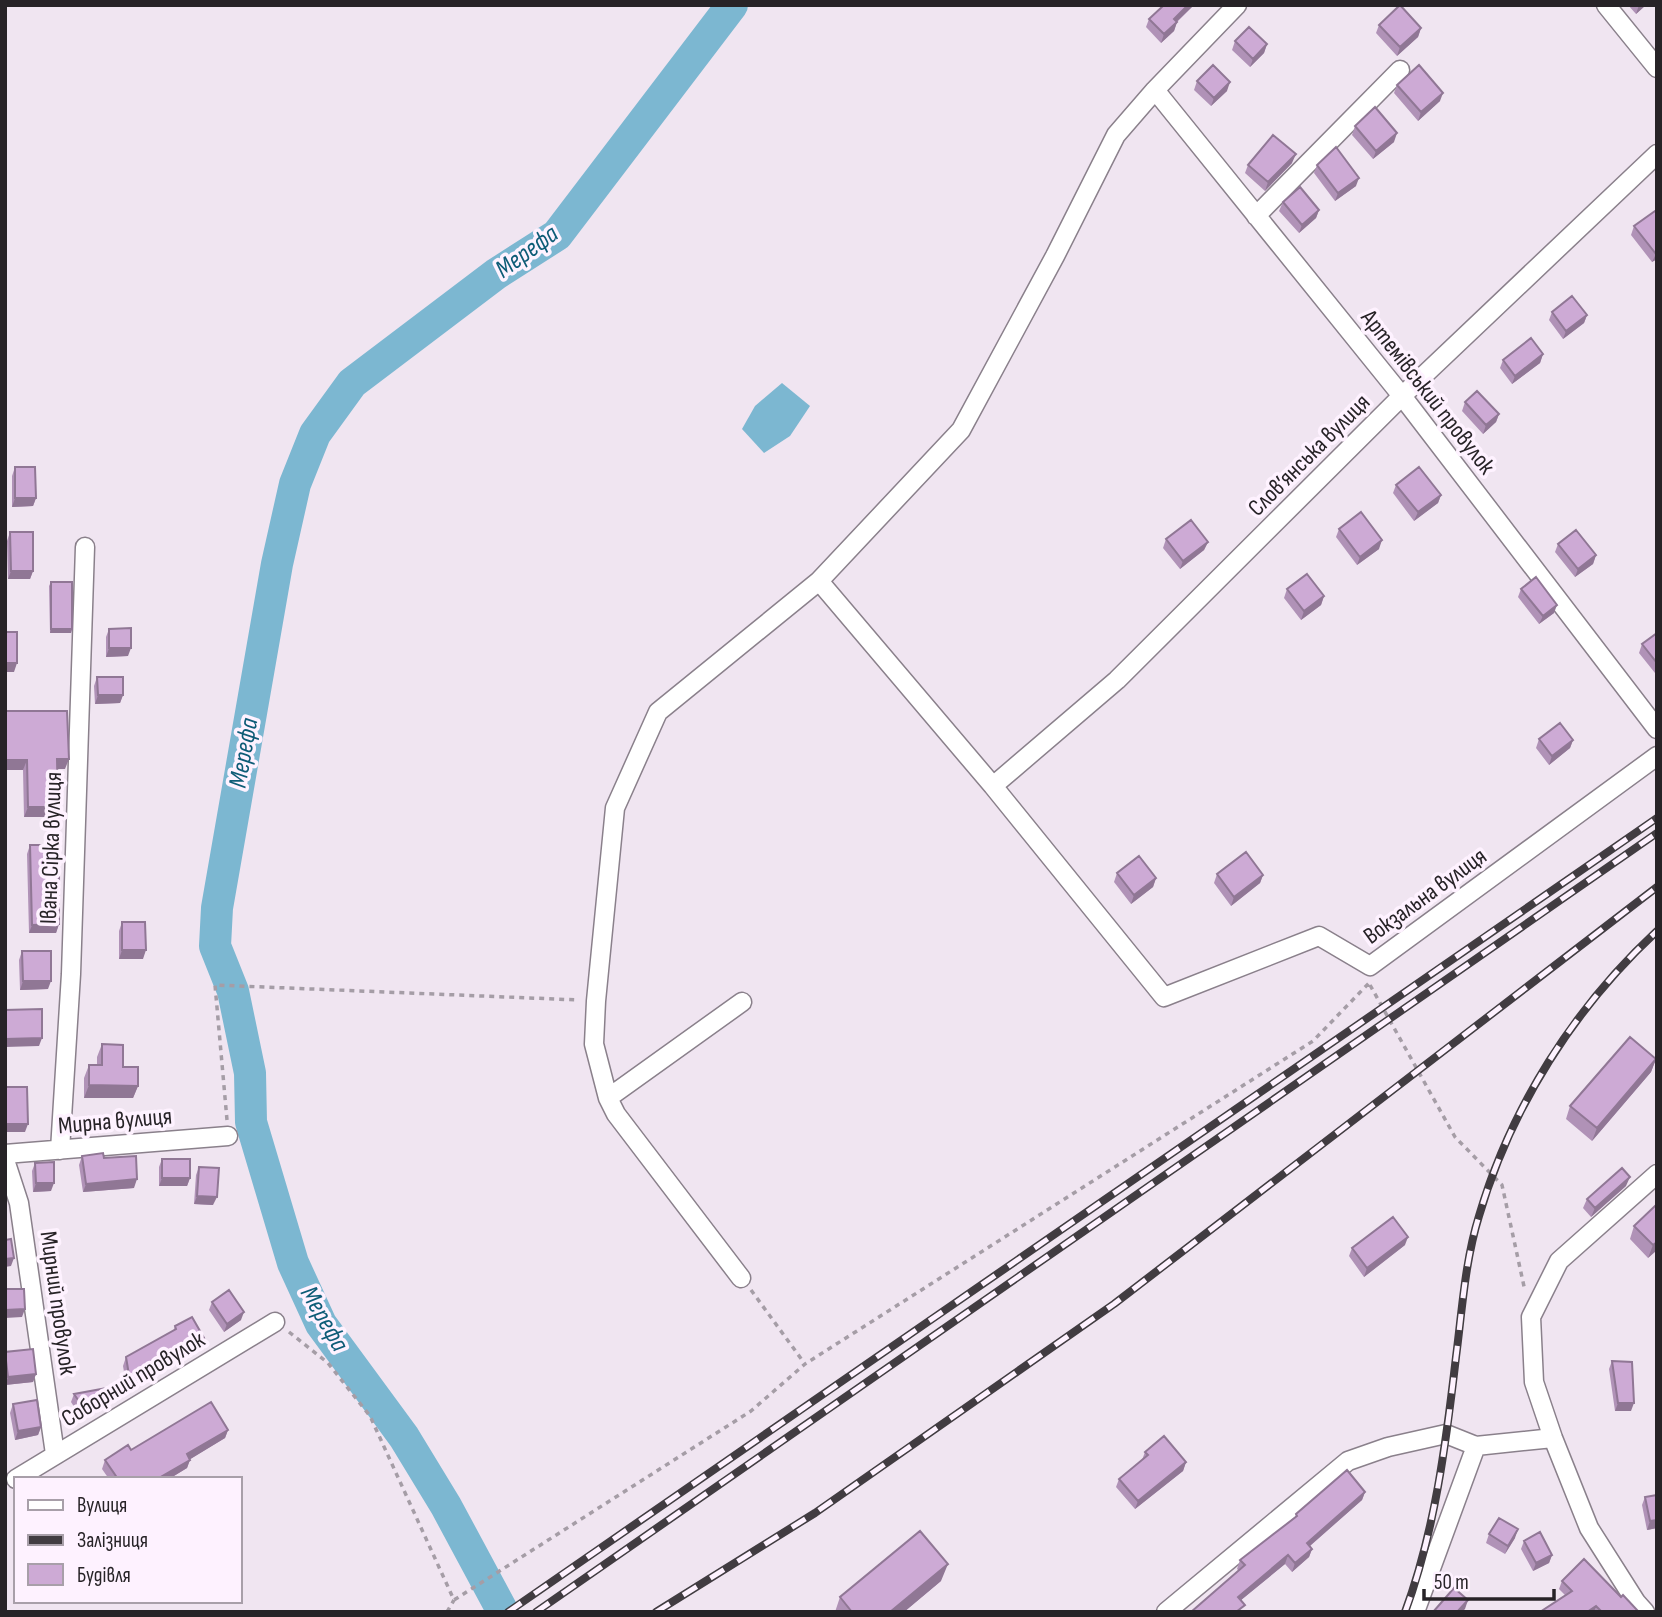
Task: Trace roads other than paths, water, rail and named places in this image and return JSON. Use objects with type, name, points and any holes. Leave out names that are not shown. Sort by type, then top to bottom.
[{"type":"street","points":[[741,1278],[616,1114],[608,1098],[594,1044],[615,807],[658,712],[819,581],[961,430],[1055,256],[1116,135],[1155,90],[1237,5]]},
{"type":"street","points":[[1606,5],[1657,68]]},
{"type":"street","points":[[1256,216],[1400,70]]},
{"type":"street","name":"Артемівський провулок","points":[[1155,90],[1402,396],[1657,729]]},
{"type":"street","name":"Слов’янська вулиця","points":[[993,786],[1117,680],[1402,396],[1657,154]]},
{"type":"street","name":"Івана Сірка вулиця","points":[[60,1150],[71,974],[85,547]]},
{"type":"street","points":[[819,581],[993,786]]},
{"type":"street","name":"Вокзальна вулиця","points":[[993,786],[1164,997],[1319,936],[1370,966],[1657,756]]},
{"type":"street","points":[[608,1098],[742,1002]]},
{"type":"street","name":"Мирна вулиця","points":[[5,1154],[228,1136]]},
{"type":"street","name":"Мирний провулок","points":[[5,1160],[19,1203],[55,1454]]},
{"type":"street","points":[[1645,1612],[1589,1528],[1553,1438],[1534,1382],[1531,1317],[1559,1261],[1657,1174]]},
{"type":"street","name":"Соборний провулок","points":[[19,1477],[275,1322]]},
{"type":"street","points":[[1166,1612],[1348,1461],[1388,1447],[1446,1434],[1476,1446],[1553,1438]]},
{"type":"street","points":[[1415,1612],[1476,1446]]},
{"type":"water","points":[[782,383],[810,406],[790,436],[764,453],[742,429],[755,406]]},
{"type":"waterway","name":"Мерефа","points":[[503,1612],[446,1506],[404,1437],[321,1324],[293,1263],[251,1122],[250,1073],[233,991],[215,946],[217,908],[277,564],[295,484],[315,434],[352,383],[496,274],[557,235],[732,5]]},
{"type":"railway","points":[[508,1612],[1657,818]]},
{"type":"railway","points":[[536,1612],[1657,833]]},
{"type":"railway","points":[[656,1612],[815,1513],[1114,1304],[1657,887]]},
{"type":"railway","points":[[1405,1612],[1432,1518],[1448,1422],[1467,1268],[1474,1233],[1492,1176],[1527,1098],[1573,1026],[1627,961],[1657,931]]}]
